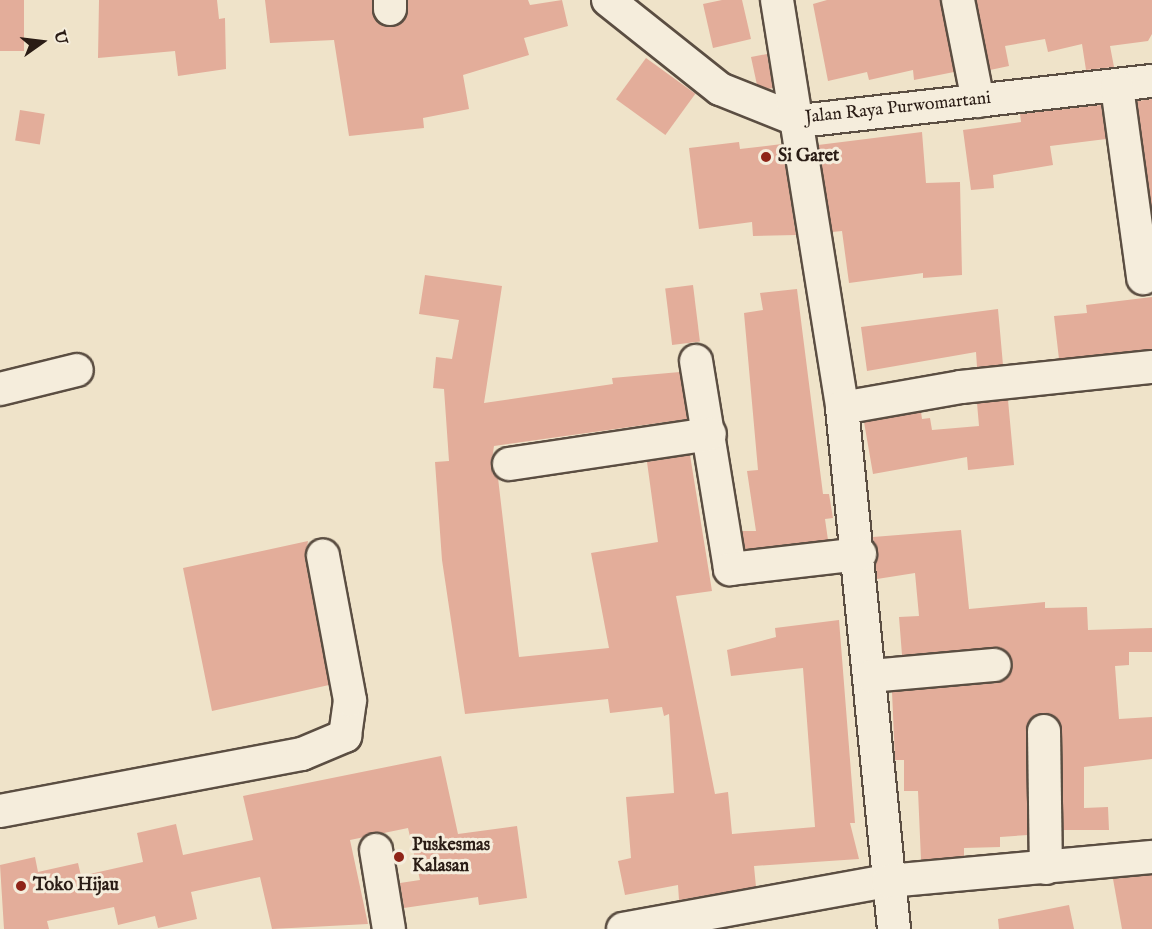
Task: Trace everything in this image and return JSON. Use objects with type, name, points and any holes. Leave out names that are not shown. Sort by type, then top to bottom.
[{"type":"street","name":"Jalan Raya Purwomartani","points":[[608,0],[720,89],[800,121],[1117,87],[1152,81]]},
{"type":"street","points":[[777,0],[800,121],[842,408],[860,554],[894,929]]},
{"type":"street","points":[[958,0],[978,101]]},
{"type":"street","points":[[1117,87],[1143,278]]},
{"type":"street","points":[[696,361],[732,572],[860,554]]},
{"type":"street","points":[[842,408],[961,387],[1152,367]]},
{"type":"street","points":[[0,389],[77,370]]},
{"type":"street","points":[[509,464],[710,434]]},
{"type":"street","points":[[0,811],[303,754],[345,736],[350,700],[323,556]]},
{"type":"street","points":[[871,676],[995,665]]},
{"type":"street","points":[[1044,731],[1046,868]]},
{"type":"street","points":[[376,850],[390,929]]},
{"type":"street","points":[[623,929],[888,881],[1152,857]]},
{"type":"building","points":[[0,0],[24,0],[24,51],[0,51]]},
{"type":"building","points":[[99,0],[217,0],[219,19],[225,18],[226,69],[178,76],[175,51],[98,58]]},
{"type":"building","points":[[265,0],[372,0],[375,18],[389,27],[405,18],[408,0],[528,0],[530,5],[562,0],[568,26],[524,38],[529,55],[463,75],[469,109],[423,118],[424,128],[349,136],[334,40],[270,43]]},
{"type":"building","points":[[722,0],[742,0],[751,39],[713,48],[703,4]]},
{"type":"building","points":[[827,0],[940,0],[954,72],[914,80],[913,70],[869,80],[867,72],[828,81],[813,4]]},
{"type":"building","points":[[976,0],[1152,0],[1152,34],[1148,41],[1110,46],[1114,67],[1086,70],[1082,44],[1048,52],[1045,39],[1005,46],[1009,66],[990,70]]},
{"type":"building","points":[[767,54],[773,88],[768,89],[757,85],[751,57]]},
{"type":"building","points":[[646,58],[695,94],[665,135],[616,99]]},
{"type":"building","points":[[1152,99],[1152,211],[1137,101]]},
{"type":"building","points":[[1101,105],[1106,139],[1050,146],[1053,165],[993,175],[994,188],[971,190],[963,130],[1021,122],[1020,114]]},
{"type":"building","points":[[20,110],[45,114],[40,145],[15,141]]},
{"type":"building","points":[[922,132],[926,183],[960,182],[962,275],[923,278],[923,273],[849,283],[842,231],[832,232],[818,145]]},
{"type":"building","points":[[739,142],[740,149],[782,144],[796,235],[753,236],[752,222],[699,229],[689,148]]},
{"type":"building","points":[[425,275],[502,286],[484,403],[613,384],[612,378],[680,372],[687,419],[494,446],[491,466],[498,478],[519,657],[609,648],[591,553],[658,542],[647,462],[690,455],[712,591],[676,596],[715,794],[728,792],[732,834],[815,827],[803,668],[731,676],[727,650],[776,637],[775,628],[839,620],[855,823],[850,823],[859,859],[754,866],[756,887],[679,900],[678,885],[625,895],[618,861],[631,858],[626,797],[674,793],[669,714],[664,716],[662,707],[610,713],[608,699],[465,714],[442,560],[435,462],[449,461],[444,389],[433,388],[436,357],[452,359],[459,320],[419,314]]},
{"type":"building","points":[[693,285],[700,342],[672,345],[665,288]]},
{"type":"building","points":[[797,289],[823,494],[829,494],[833,518],[825,519],[828,540],[745,549],[742,531],[756,531],[747,471],[758,470],[744,313],[763,310],[760,293]]},
{"type":"building","points":[[1152,297],[1152,349],[1059,359],[1054,316],[1087,313],[1086,305]]},
{"type":"building","points":[[998,309],[1003,365],[977,367],[976,352],[867,371],[861,327]]},
{"type":"building","points":[[1008,400],[1014,465],[968,470],[967,457],[873,474],[864,422],[921,412],[922,419],[930,418],[932,430],[979,426],[977,403]]},
{"type":"building","points":[[961,530],[969,609],[1045,602],[1045,608],[1087,607],[1088,630],[1152,628],[1152,652],[1129,652],[1129,665],[1115,666],[1119,719],[1152,717],[1152,759],[1084,767],[1084,808],[1108,807],[1109,830],[1063,830],[1062,730],[1053,716],[1043,713],[1029,722],[1026,731],[1028,835],[1000,837],[1000,847],[964,848],[964,856],[921,860],[918,791],[904,791],[904,760],[895,760],[892,692],[997,683],[1011,673],[1013,663],[1003,649],[994,647],[902,655],[899,617],[919,616],[915,573],[877,579],[873,537]]},
{"type":"building","points":[[308,541],[305,559],[329,685],[212,711],[183,568]]},
{"type":"building","points":[[441,756],[458,834],[517,826],[527,898],[479,905],[478,897],[404,908],[400,883],[420,880],[408,828],[350,840],[368,924],[272,929],[260,877],[191,892],[197,919],[158,928],[155,916],[118,925],[114,907],[47,921],[49,929],[4,929],[0,865],[35,857],[38,872],[78,863],[81,876],[143,862],[137,833],[176,824],[183,855],[253,840],[243,796]]},
{"type":"building","points":[[1152,875],[1152,929],[1122,929],[1113,879]]},
{"type":"building","points":[[1069,905],[1074,929],[999,929],[998,919]]},
{"type":"place","name":"Si Garet","points":[[766,157]]},
{"type":"place","name":"Puskesmas Kalasan","points":[[399,857]]},
{"type":"place","name":"Toko Hijau","points":[[21,886]]}]
